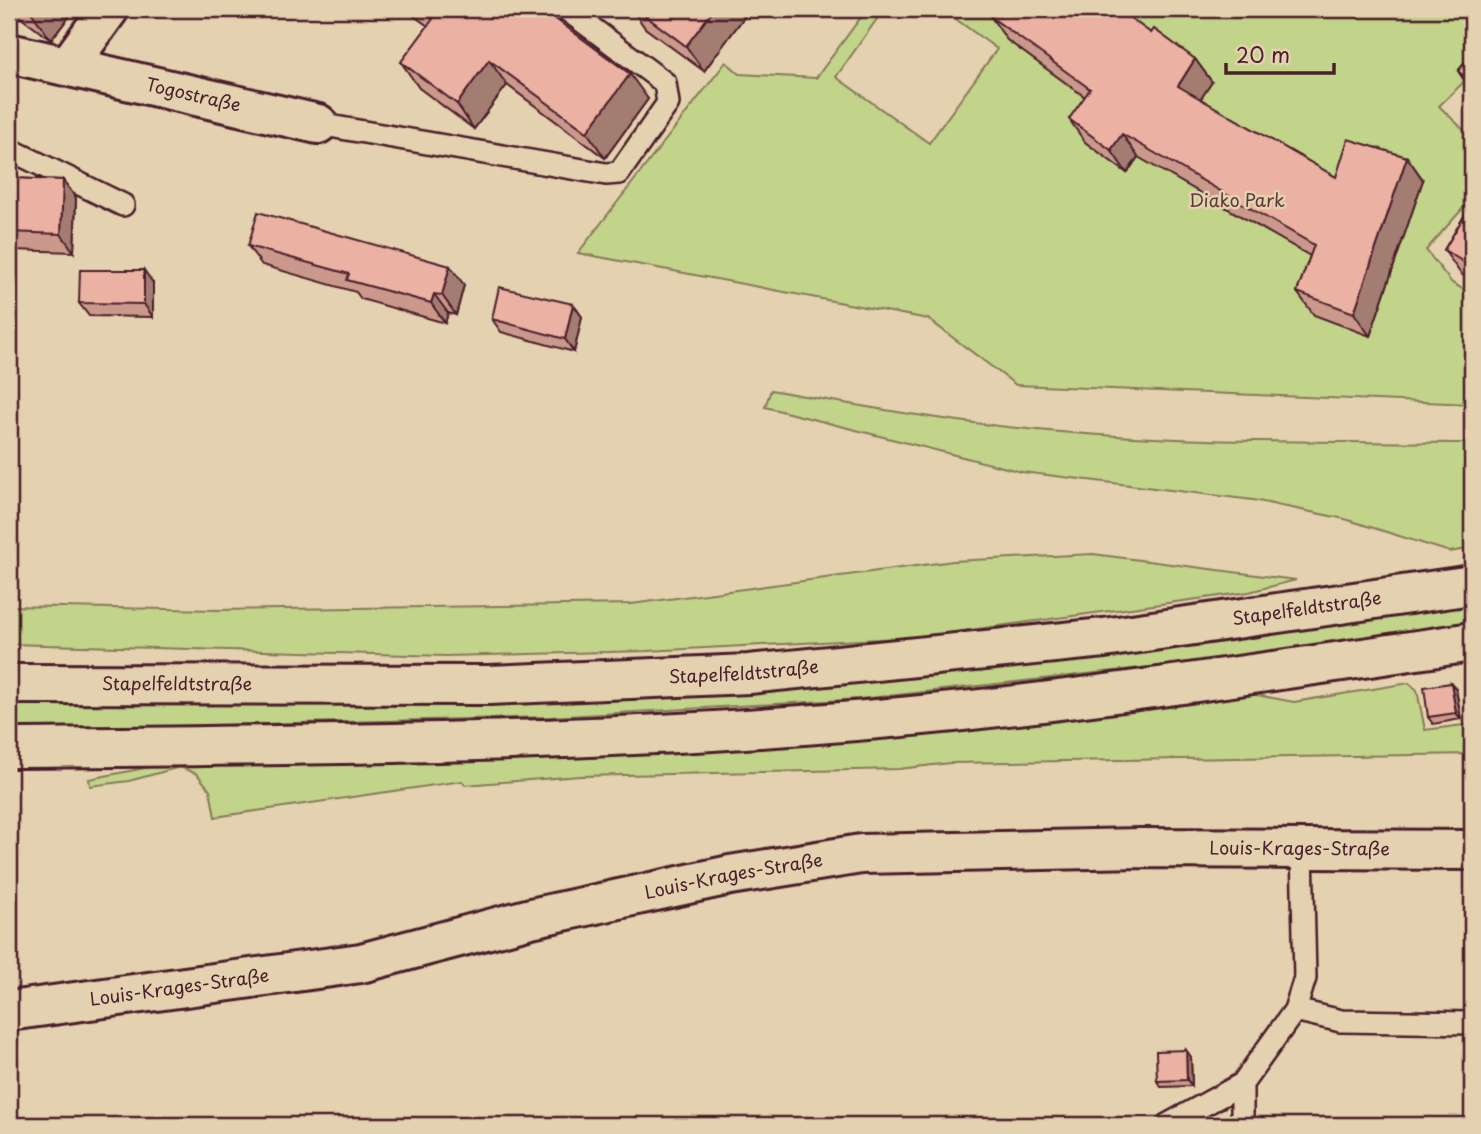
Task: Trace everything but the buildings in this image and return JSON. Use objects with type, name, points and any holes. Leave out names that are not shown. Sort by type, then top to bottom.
[{"type":"main road","points":[[68,66],[109,9]]},
{"type":"main road","name":"Togostraße","points":[[9,53],[318,124]]},
{"type":"main road","name":"Stapelfeldtstraße","points":[[9,684],[489,685],[749,674],[1104,638],[1472,585]]},
{"type":"main road","points":[[9,748],[243,747],[596,737],[937,713],[1196,683],[1472,642]]},
{"type":"main road","name":"Louis-Krages-Straße","points":[[9,1011],[360,963],[544,915],[730,875],[861,854],[1140,848],[1472,850]]},
{"type":"lane","points":[[318,124],[606,174],[619,173],[668,103],[665,83],[566,9]]},
{"type":"lane","points":[[9,149],[123,205]]},
{"type":"lane","points":[[1167,1125],[1242,1084],[1295,1010],[1305,978],[1303,849]]},
{"type":"lane","points":[[1295,1010],[1342,1021],[1472,1023]]},
{"type":"lane","points":[[1242,1084],[1242,1125]]},
{"type":"green space","name":"Diako Park","points":[[867,9],[884,9],[836,77],[929,143],[997,49],[942,9],[1472,9],[1472,74],[1439,106],[1472,138],[1472,198],[1426,250],[1452,283],[1472,294],[1472,404],[1016,385],[928,319],[578,253],[726,62],[740,74],[816,78]]},
{"type":"green space","points":[[771,390],[937,418],[1092,434],[1255,441],[1472,443],[1472,548],[1450,552],[1345,519],[1253,500],[1022,472],[765,407]]},
{"type":"green space","points":[[1093,554],[1296,580],[1249,592],[918,637],[647,651],[446,656],[9,644],[9,606],[218,610],[631,604],[953,561]]},
{"type":"green space","points":[[1472,598],[1472,621],[1267,654],[860,699],[549,717],[9,730],[9,704],[275,703]]},
{"type":"green space","points":[[1409,683],[1417,690],[1425,730],[1472,724],[1472,754],[950,763],[899,769],[580,776],[465,785],[462,781],[215,817],[210,790],[197,774],[180,767],[129,781],[90,786],[89,779],[180,761],[675,753],[922,732],[1241,692],[1294,702]]}]
